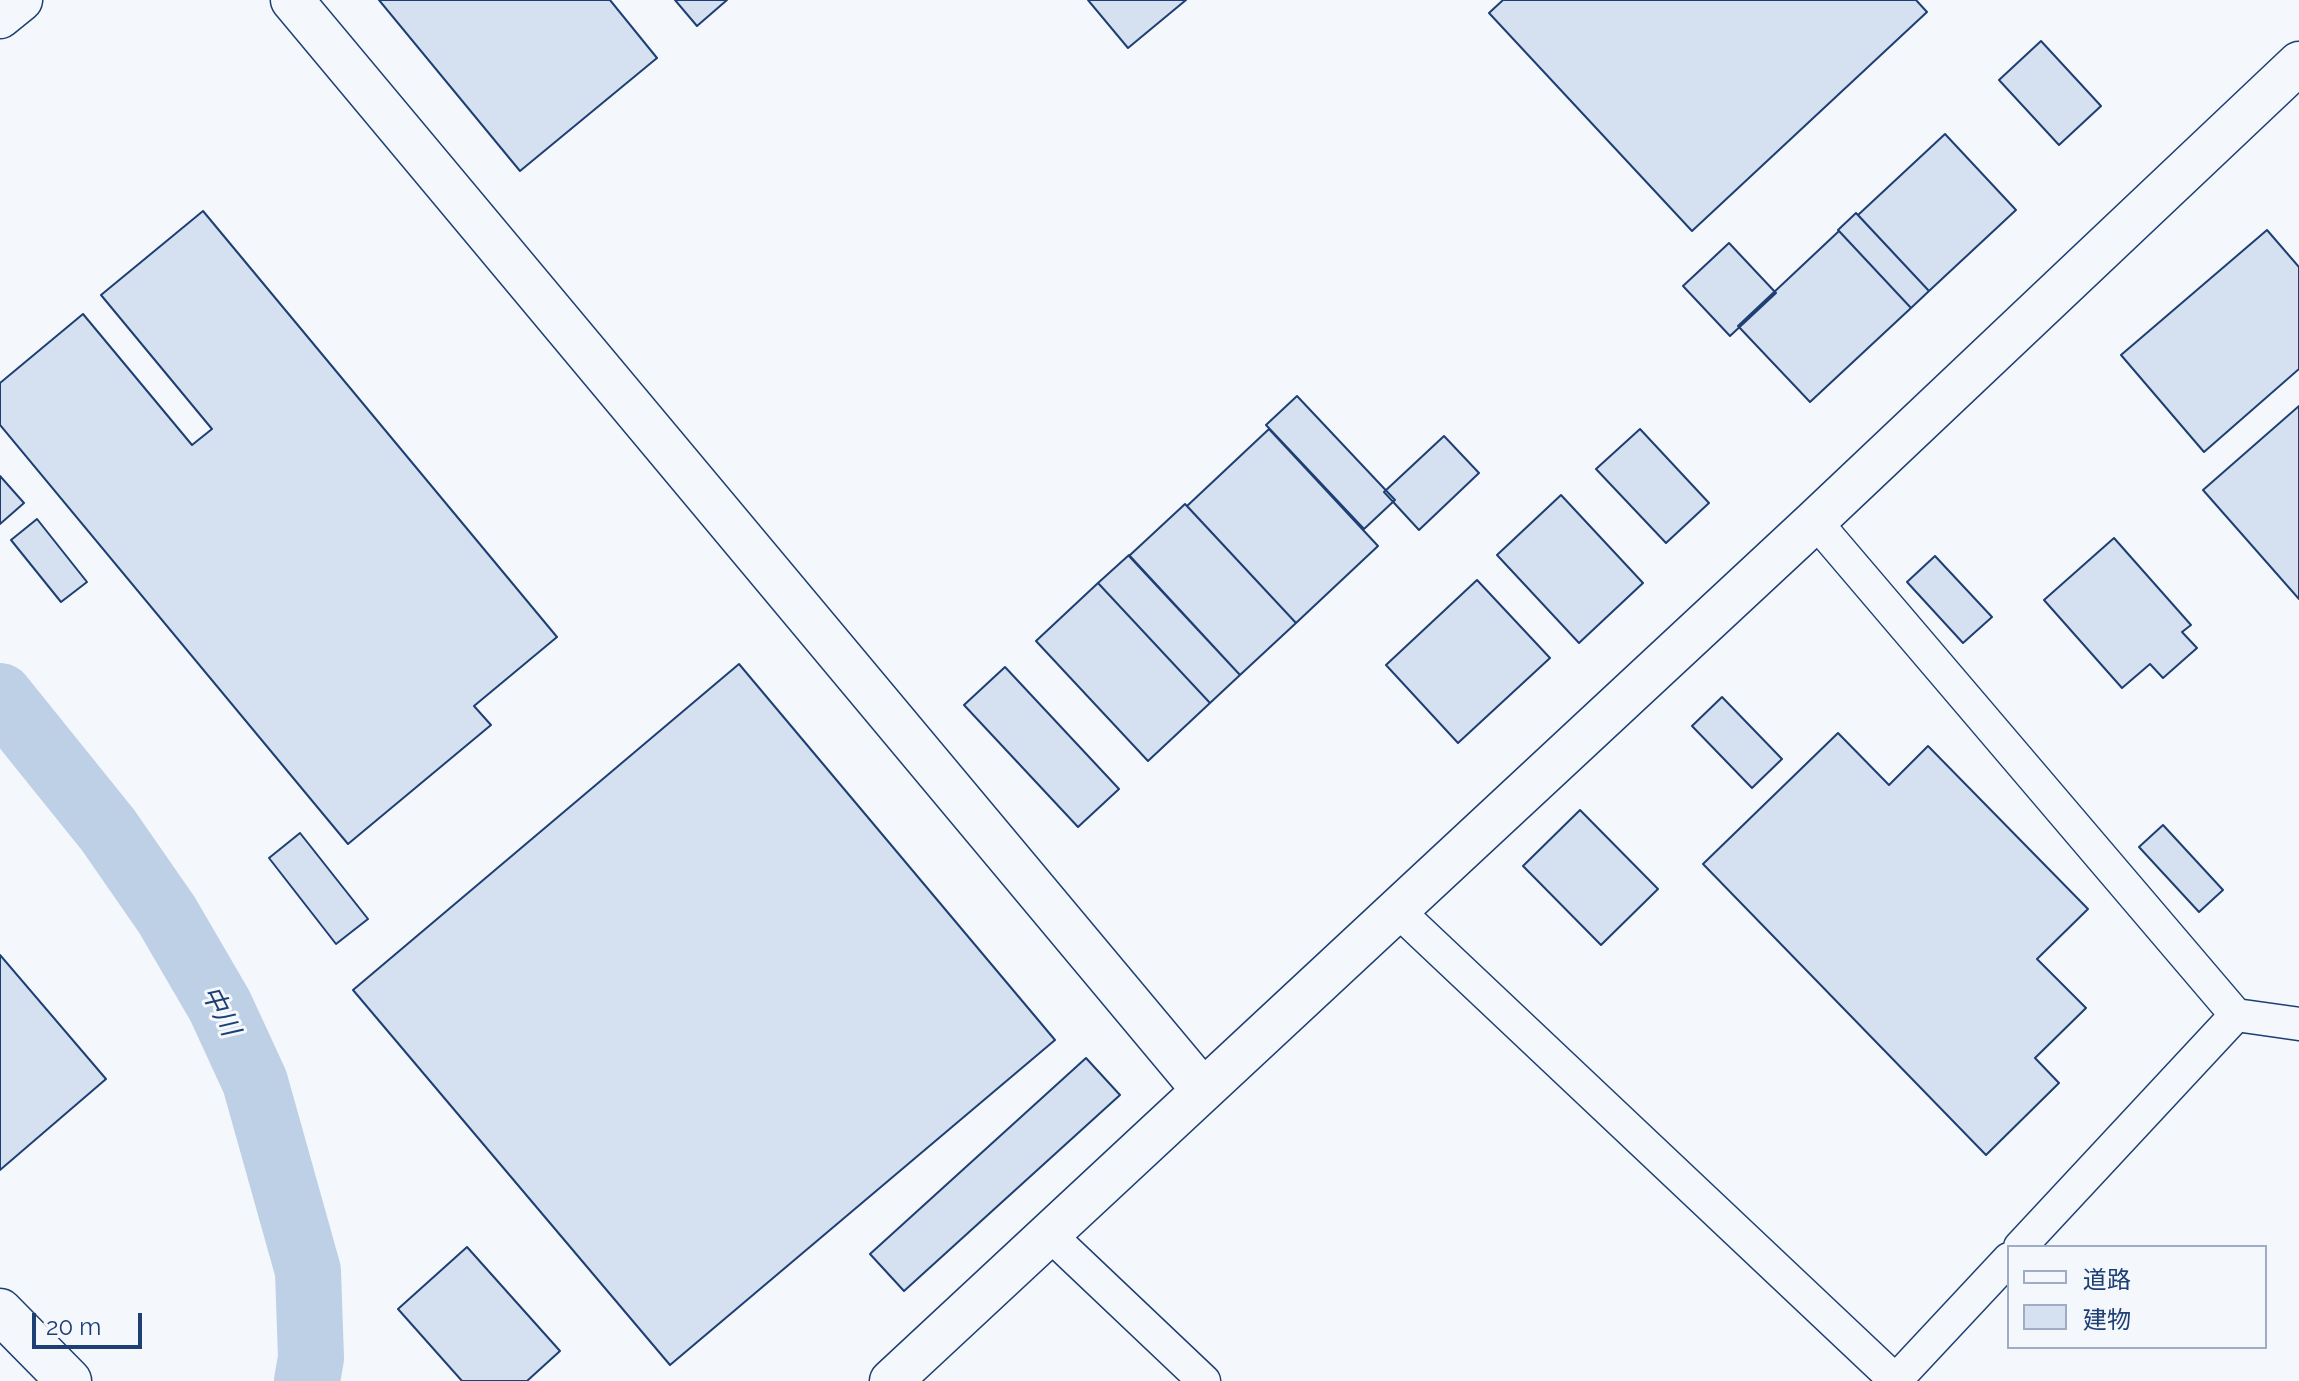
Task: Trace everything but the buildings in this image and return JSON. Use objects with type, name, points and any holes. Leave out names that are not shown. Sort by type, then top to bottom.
[{"type":"main road","points":[[0,1311],[69,1381]]},
{"type":"street","points":[[0,17],[21,0]]},
{"type":"street","points":[[292,0],[1203,1090]]},
{"type":"street","points":[[891,1381],[1815,521],[2299,63]]},
{"type":"street","points":[[1815,521],[2236,1015],[2299,1024]]},
{"type":"street","points":[[1397,910],[1895,1381],[2007,1261]]},
{"type":"street","points":[[2022,1245],[2236,1015]]},
{"type":"street","points":[[1049,1234],[1204,1381]]},
{"type":"waterway","name":"中川","points":[[0,696],[108,830],[167,915],[220,1006],[255,1082],[308,1271],[311,1358],[307,1381]]}]
